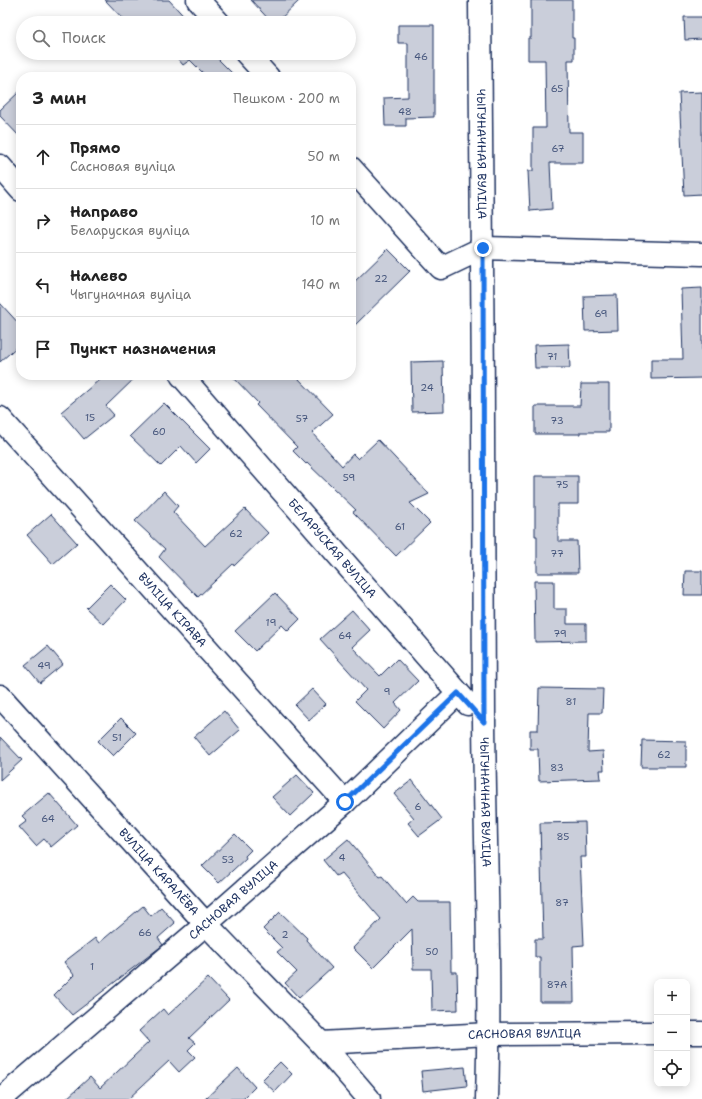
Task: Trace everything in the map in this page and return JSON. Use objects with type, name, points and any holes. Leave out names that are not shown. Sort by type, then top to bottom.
[{"type":"street","points":[[198,0],[213,16]]},
{"type":"street","name":"ЧЫГУНАЧНАЯ ВУЛІЦА","points":[[480,0],[483,248],[484,722],[489,1034],[487,1099]]},
{"type":"street","points":[[252,60],[263,72]]},
{"type":"street","points":[[0,166],[16,184]]},
{"type":"street","points":[[356,173],[442,268],[483,248],[702,254]]},
{"type":"street","name":"БЕЛАРУСКАЯ ВУЛІЦА","points":[[185,380],[484,722]]},
{"type":"street","name":"ВУЛІЦА КІРАВА","points":[[0,418],[345,802]]},
{"type":"street","name":"САСНОВАЯ ВУЛІЦА","points":[[1,1099],[206,924],[345,802],[458,693]]},
{"type":"street","name":"ВУЛІЦА КАРАЛЁВА","points":[[0,696],[206,924],[321,1043],[369,1099]]},
{"type":"street","name":"САСНОВАЯ ВУЛІЦА","points":[[321,1043],[489,1034],[654,1033]]},
{"type":"street","points":[[690,1033],[702,1033]]},
{"type":"building","points":[[105,0],[169,0],[184,16],[120,16]]},
{"type":"building","points":[[251,0],[300,0],[283,16],[266,16]]},
{"type":"building","points":[[531,0],[572,0],[572,38],[574,38],[574,60],[568,60],[569,132],[583,132],[583,163],[550,163],[552,209],[530,211],[528,171],[533,171],[533,128],[546,128],[545,60],[528,60],[528,38],[531,38]]},
{"type":"building","points":[[684,17],[702,17],[702,39],[685,40]]},
{"type":"building","points":[[398,25],[434,25],[434,117],[406,118],[406,126],[385,126],[384,98],[408,97],[408,43],[398,43]]},
{"type":"building","points":[[179,60],[190,60],[183,65]]},
{"type":"building","points":[[190,60],[219,60],[231,72],[202,72]]},
{"type":"building","points":[[702,92],[702,194],[684,195],[679,93]]},
{"type":"building","points":[[16,95],[16,133],[0,116],[0,110]]},
{"type":"building","points":[[388,249],[410,271],[356,324],[356,280]]},
{"type":"building","points":[[702,288],[702,378],[651,379],[651,359],[683,359],[681,289]]},
{"type":"building","points":[[617,295],[618,330],[585,331],[584,296]]},
{"type":"building","points":[[0,303],[16,321],[16,348],[0,362]]},
{"type":"building","points":[[569,344],[570,368],[535,368],[534,345]]},
{"type":"building","points":[[443,361],[444,411],[412,412],[411,362]]},
{"type":"building","points":[[99,380],[133,380],[106,406],[114,415],[84,439],[61,412]]},
{"type":"building","points":[[236,380],[300,380],[333,414],[312,433],[342,466],[353,454],[358,459],[378,440],[429,494],[410,503],[430,523],[396,556],[353,512],[356,510],[293,451],[297,447],[256,405],[258,403]]},
{"type":"building","points":[[581,384],[609,384],[609,432],[580,432],[580,434],[535,434],[535,406],[580,406]]},
{"type":"building","points":[[164,403],[210,449],[196,463],[181,446],[161,466],[130,436]]},
{"type":"building","points":[[535,476],[578,476],[578,504],[558,504],[558,541],[577,541],[578,573],[537,573],[537,536],[535,536]]},
{"type":"building","points":[[164,491],[178,506],[173,512],[205,546],[245,509],[268,533],[234,566],[233,564],[198,597],[159,557],[165,549],[135,521]]},
{"type":"building","points":[[51,514],[77,543],[53,564],[27,535]]},
{"type":"building","points":[[685,571],[702,571],[702,595],[684,595]]},
{"type":"building","points":[[534,581],[554,581],[554,609],[567,609],[567,624],[586,624],[586,641],[535,642]]},
{"type":"building","points":[[110,584],[126,600],[103,624],[86,608]]},
{"type":"building","points":[[275,593],[300,619],[288,631],[282,625],[255,651],[235,631]]},
{"type":"building","points":[[352,610],[370,630],[352,647],[380,676],[397,659],[418,681],[395,703],[401,710],[383,729],[355,701],[366,690],[320,639]]},
{"type":"building","points":[[48,646],[63,664],[40,683],[25,665]]},
{"type":"building","points":[[539,688],[603,689],[602,713],[589,713],[588,752],[603,751],[604,770],[600,770],[601,779],[539,781],[538,749],[530,749],[530,730],[538,730]]},
{"type":"building","points":[[312,689],[326,704],[309,720],[295,705]]},
{"type":"building","points":[[224,711],[240,730],[210,756],[194,737]]},
{"type":"building","points":[[121,718],[136,733],[113,756],[98,741]]},
{"type":"building","points":[[0,737],[22,760],[0,780]]},
{"type":"building","points":[[642,740],[686,741],[686,767],[641,767]]},
{"type":"building","points":[[297,775],[314,793],[290,816],[272,797]]},
{"type":"building","points":[[412,780],[442,819],[419,836],[408,823],[414,818],[394,794]]},
{"type":"building","points":[[49,793],[77,825],[51,847],[44,839],[36,846],[19,827],[27,821],[22,816]]},
{"type":"building","points":[[585,822],[586,857],[580,857],[584,945],[573,946],[574,1002],[540,1002],[540,957],[535,957],[535,939],[543,939],[540,823]]},
{"type":"building","points":[[235,834],[251,850],[245,856],[246,858],[219,883],[202,866]]},
{"type":"building","points":[[348,839],[380,877],[382,876],[406,904],[413,897],[418,902],[450,902],[451,972],[457,972],[458,1010],[432,1011],[431,969],[413,969],[412,929],[373,968],[353,948],[381,919],[341,873],[336,876],[323,860]]},
{"type":"building","points":[[143,906],[151,916],[161,907],[175,923],[158,938],[163,945],[72,1015],[54,995],[74,975],[64,962],[95,938],[99,943]]},
{"type":"building","points":[[280,912],[307,938],[306,940],[332,968],[299,998],[285,983],[297,972],[277,952],[282,948],[263,929]]},
{"type":"building","points":[[208,978],[229,1000],[189,1038],[195,1043],[188,1050],[195,1057],[179,1072],[169,1061],[128,1099],[66,1099],[90,1077],[100,1088],[149,1042],[139,1031],[163,1009],[168,1015]]},
{"type":"building","points":[[280,1062],[292,1074],[275,1092],[262,1080]]},
{"type":"building","points":[[465,1067],[467,1086],[423,1091],[421,1071]]},
{"type":"building","points":[[238,1068],[255,1087],[243,1099],[205,1099]]},
{"type":"route","points":[[345,802],[458,693],[484,722],[483,248]]}]
